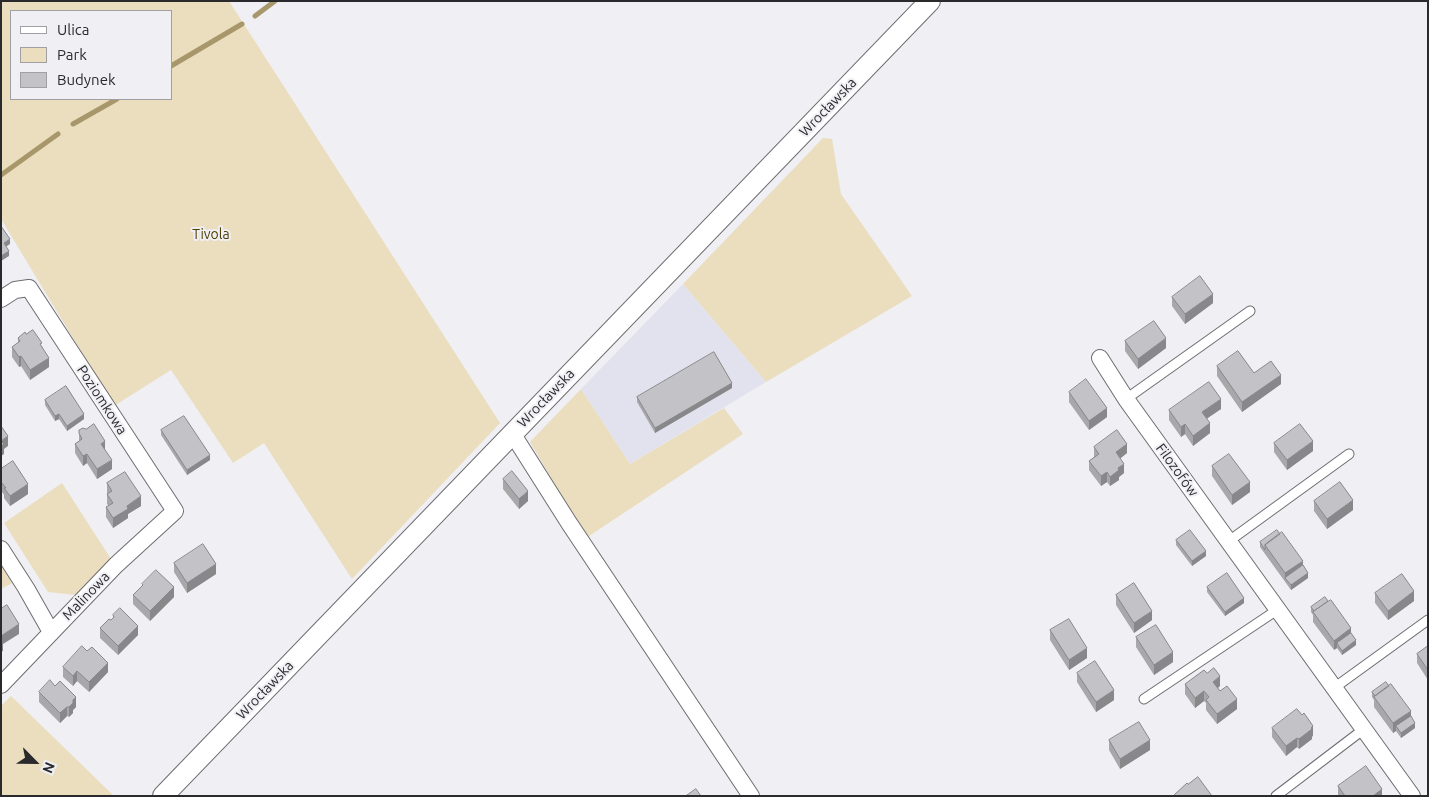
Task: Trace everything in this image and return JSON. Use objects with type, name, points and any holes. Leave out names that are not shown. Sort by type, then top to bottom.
[{"type":"street","name":"Wrocławska","points":[[163,796],[930,1]]},
{"type":"street","name":"Poziomkowa","points":[[1,299],[15,290],[29,288],[175,511]]},
{"type":"street","name":"Filozofów","points":[[1100,358],[1126,400],[1412,796]]},
{"type":"street","points":[[512,434],[569,524],[751,796]]},
{"type":"street","name":"Malinowa","points":[[1,685],[116,565],[175,511]]},
{"type":"street","points":[[1,549],[51,632]]},
{"type":"lane","points":[[1126,400],[1250,311]]},
{"type":"lane","points":[[1228,541],[1348,454]]},
{"type":"lane","points":[[1144,700],[1277,610]]},
{"type":"lane","points":[[1334,688],[1428,620]]},
{"type":"lane","points":[[1276,796],[1364,729]]},
{"type":"shaded area","points":[[683,284],[766,382],[630,464],[581,389]]},
{"type":"green space","name":"Tivola","points":[[1,1],[229,1],[500,423],[352,579],[264,443],[233,463],[171,370],[114,406],[1,219]]},
{"type":"green space","points":[[823,138],[832,139],[841,194],[912,296],[766,382],[683,284]]},
{"type":"green space","points":[[581,389],[630,464],[724,408],[743,434],[586,538],[530,442]]},
{"type":"green space","points":[[62,483],[111,559],[76,595],[48,592],[4,523]]},
{"type":"green space","points":[[1,563],[14,582],[1,589]]},
{"type":"green space","points":[[11,696],[114,796],[1,796],[1,706]]},
{"type":"building","points":[[1,226],[10,239],[4,243],[9,251],[1,256]]},
{"type":"building","points":[[1200,276],[1213,294],[1185,314],[1172,297]]},
{"type":"building","points":[[1154,321],[1166,338],[1138,359],[1125,341]]},
{"type":"building","points":[[33,330],[49,358],[30,370],[21,356],[19,357],[12,347],[20,341],[18,338],[25,332],[26,334]]},
{"type":"building","points":[[1238,351],[1254,373],[1271,361],[1281,375],[1242,402],[1217,366]]},
{"type":"building","points":[[714,352],[732,383],[655,428],[637,397]]},
{"type":"building","points":[[1086,379],[1107,408],[1089,421],[1069,392]]},
{"type":"building","points":[[1209,382],[1221,399],[1202,412],[1210,423],[1193,436],[1185,424],[1181,427],[1169,410]]},
{"type":"building","points":[[66,386],[84,414],[67,426],[59,414],[55,416],[45,400]]},
{"type":"building","points":[[184,416],[210,455],[187,470],[161,430]]},
{"type":"building","points":[[94,424],[105,441],[101,444],[112,460],[97,469],[87,454],[83,456],[75,444],[82,439],[79,430],[86,429]]},
{"type":"building","points":[[1300,424],[1313,441],[1287,460],[1274,443]]},
{"type":"building","points":[[1,426],[8,436],[1,441]]},
{"type":"building","points":[[1117,430],[1127,444],[1116,452],[1124,464],[1110,477],[1107,472],[1101,476],[1089,461],[1099,454],[1094,447]]},
{"type":"building","points":[[1229,454],[1250,482],[1232,495],[1212,466]]},
{"type":"building","points":[[13,461],[28,484],[10,496],[4,488],[6,488],[1,484],[1,469]]},
{"type":"building","points":[[512,471],[528,491],[519,499],[503,479]]},
{"type":"building","points":[[125,472],[141,496],[127,506],[128,509],[113,518],[106,507],[113,503],[107,494],[112,491],[107,483]]},
{"type":"building","points":[[1340,482],[1353,500],[1327,519],[1314,501]]},
{"type":"building","points":[[1190,530],[1206,551],[1192,561],[1176,540]]},
{"type":"building","points":[[1277,530],[1280,534],[1265,545],[1265,550],[1260,542]]},
{"type":"building","points":[[1282,532],[1303,561],[1285,573],[1265,545]]},
{"type":"building","points":[[203,544],[216,564],[187,583],[174,563]]},
{"type":"building","points":[[1303,565],[1308,573],[1291,585],[1285,578]]},
{"type":"building","points":[[156,570],[174,587],[150,611],[133,595]]},
{"type":"building","points":[[1227,573],[1244,598],[1225,612],[1207,587]]},
{"type":"building","points":[[1402,574],[1414,591],[1388,611],[1375,593]]},
{"type":"building","points":[[1134,583],[1152,611],[1134,623],[1116,595]]},
{"type":"building","points":[[1325,597],[1328,601],[1314,611],[1311,607]]},
{"type":"building","points":[[1331,600],[1351,628],[1334,641],[1313,612]]},
{"type":"building","points":[[7,605],[19,624],[1,636],[1,609]]},
{"type":"building","points":[[120,608],[138,626],[118,646],[100,628],[109,619],[111,620],[114,617],[113,615]]},
{"type":"building","points":[[1069,619],[1087,648],[1069,660],[1050,630]]},
{"type":"building","points":[[1156,625],[1173,652],[1154,665],[1136,637]]},
{"type":"building","points":[[1351,633],[1356,640],[1342,651],[1337,643]]},
{"type":"building","points":[[82,646],[87,651],[92,647],[108,663],[89,682],[77,671],[73,676],[63,667]]},
{"type":"building","points":[[1428,646],[1428,670],[1417,654]]},
{"type":"building","points":[[1095,661],[1114,690],[1096,702],[1077,673]]},
{"type":"building","points":[[1214,668],[1220,676],[1213,682],[1220,691],[1227,686],[1237,699],[1217,714],[1206,700],[1209,697],[1204,691],[1195,698],[1185,684],[1204,670],[1207,673]]},
{"type":"building","points":[[50,680],[55,686],[60,681],[76,697],[69,707],[60,713],[39,692]]},
{"type":"building","points":[[1386,682],[1389,686],[1375,696],[1372,692]]},
{"type":"building","points":[[1391,684],[1411,711],[1393,723],[1374,697]]},
{"type":"building","points":[[1297,709],[1302,715],[1304,713],[1313,726],[1312,729],[1299,739],[1297,738],[1286,746],[1272,728]]},
{"type":"building","points":[[1411,716],[1415,723],[1401,733],[1396,726]]},
{"type":"building","points":[[1139,722],[1150,740],[1120,759],[1109,740]]},
{"type":"building","points":[[1366,766],[1382,789],[1373,796],[1345,796],[1338,786]]},
{"type":"building","points":[[1198,777],[1212,796],[1173,796],[1187,783]]},
{"type":"building","points":[[696,789],[701,796],[686,796]]},
{"type":"waterway","points":[[255,16],[275,1]]},
{"type":"waterway","points":[[172,65],[242,24]]},
{"type":"waterway","points":[[73,124],[115,100]]},
{"type":"waterway","points":[[1,175],[58,134]]}]
